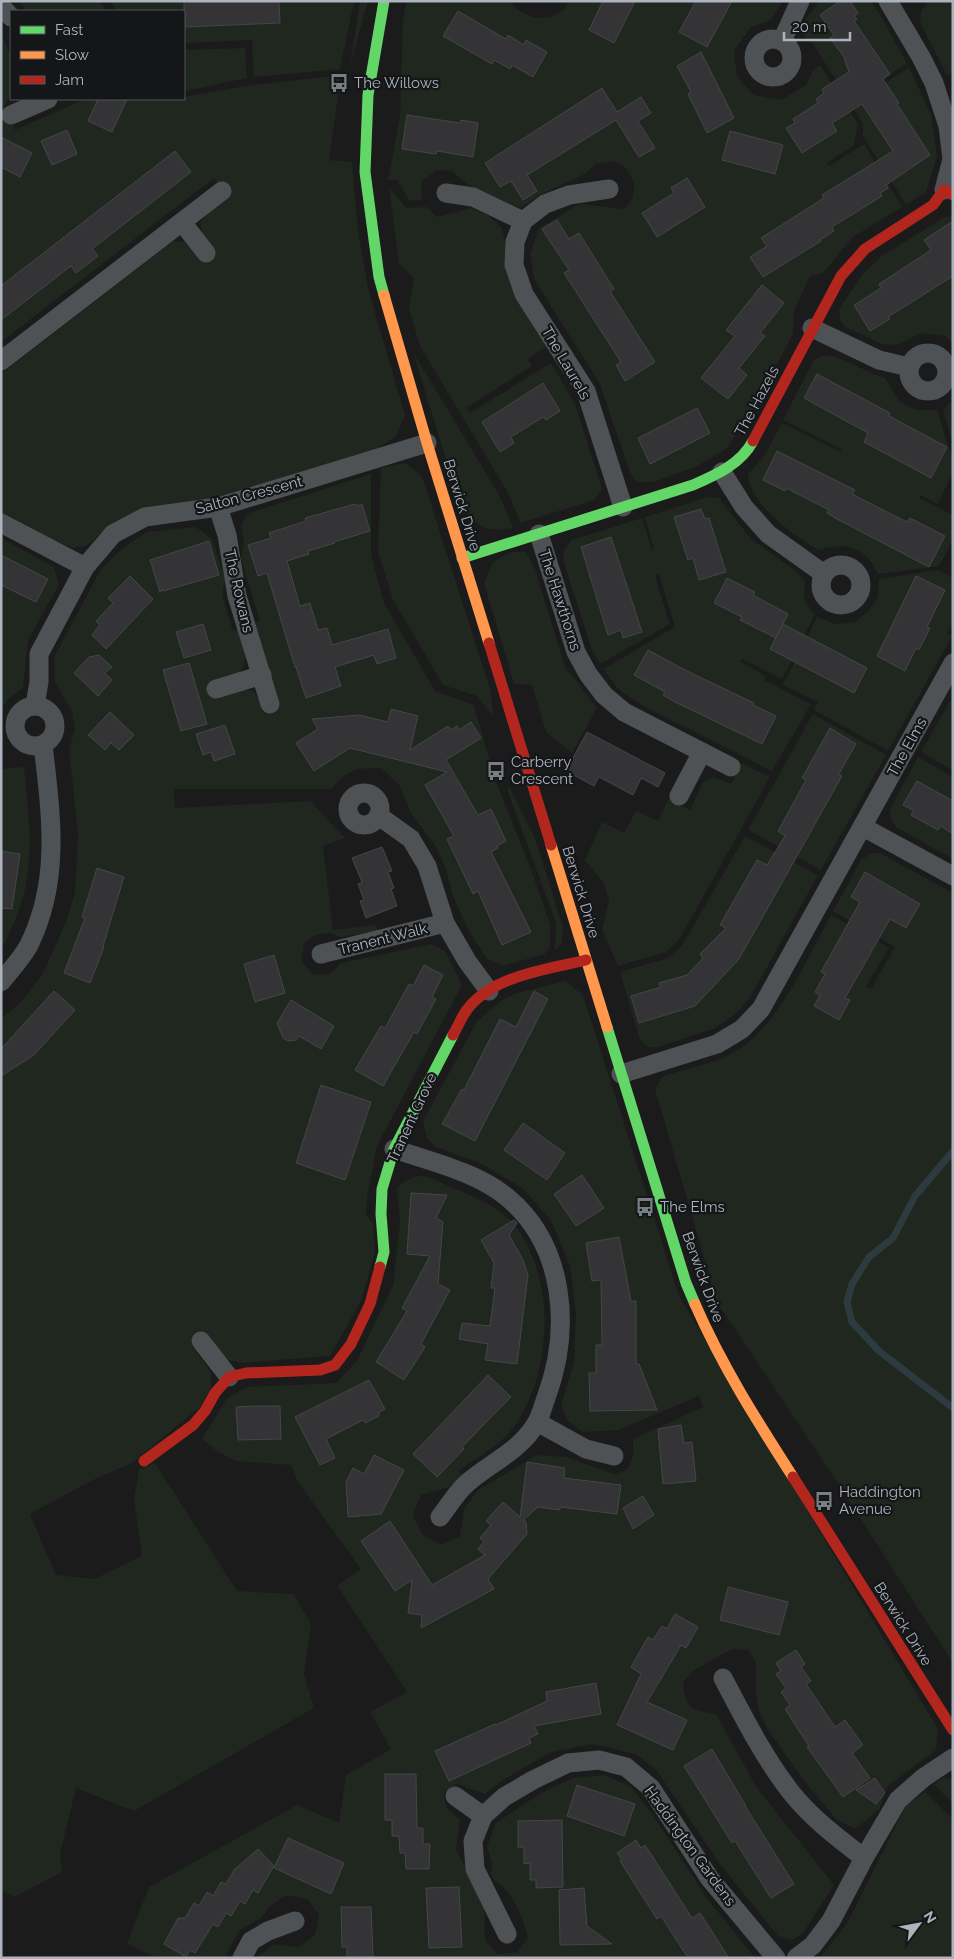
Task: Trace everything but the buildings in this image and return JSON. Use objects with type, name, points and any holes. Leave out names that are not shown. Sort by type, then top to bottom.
[{"type":"street","name":"Berwick Drive","points":[[384,1],[368,96],[365,172],[379,277],[462,558],[686,1284],[710,1339],[739,1393],[953,1730]]},
{"type":"street","points":[[782,41],[800,1]]},
{"type":"street","points":[[894,3],[934,83],[948,126],[952,159],[948,192]]},
{"type":"street","points":[[1,6],[10,16]]},
{"type":"street","points":[[11,115],[44,100]]},
{"type":"street","points":[[446,193],[473,197],[523,221],[544,204],[569,195],[609,189]]},
{"type":"street","points":[[1,361],[222,191]]},
{"type":"street","name":"The Hazels","points":[[462,558],[693,485],[722,472],[748,450],[840,276],[865,249],[933,205],[948,192]]},
{"type":"street","name":"The Laurels","points":[[523,221],[516,242],[514,265],[524,294],[586,391],[624,507]]},
{"type":"street","points":[[182,222],[206,253]]},
{"type":"street","points":[[812,328],[879,360],[909,367]]},
{"type":"street","name":"Salton Crescent","points":[[35,705],[39,682],[39,654],[85,567],[113,534],[145,517],[218,507],[427,442]]},
{"type":"street","points":[[722,472],[744,507],[768,534],[824,574]]},
{"type":"street","name":"The Rowans","points":[[218,507],[226,535],[237,596],[270,704]]},
{"type":"street","points":[[1,523],[85,567]]},
{"type":"street","name":"The Hawthorns","points":[[539,534],[576,652],[588,674],[604,695],[624,712],[731,767]]},
{"type":"street","name":"The Elms","points":[[621,1074],[717,1044],[742,1029],[761,1009],[952,667]]},
{"type":"street","points":[[216,689],[262,675]]},
{"type":"street","points":[[35,705],[48,710],[55,722],[53,736],[43,745],[36,746],[22,742],[15,730],[15,723],[22,711],[35,705]]},
{"type":"street","points":[[1,982],[28,946],[45,901],[52,851],[50,803],[43,745]]},
{"type":"street","points":[[679,796],[702,752]]},
{"type":"street","name":"Tranent Walk","points":[[379,816],[411,839],[427,866],[445,923],[467,961],[489,991]]},
{"type":"street","points":[[863,826],[953,876]]},
{"type":"street","name":"Tranent Walk","points":[[321,954],[445,923]]},
{"type":"street","name":"Tranent Grove","points":[[229,1377],[246,1372],[320,1370],[335,1365],[352,1344],[370,1304],[384,1252],[382,1189],[394,1149],[464,1014],[475,1001],[489,991],[516,979],[586,960]]},
{"type":"street","points":[[394,1149],[478,1179],[508,1198],[533,1223],[550,1254],[558,1288],[560,1330],[554,1377],[537,1422],[521,1444],[465,1484],[440,1517]]},
{"type":"street","points":[[144,1461],[193,1425],[205,1411],[215,1393],[229,1377],[201,1341]]},
{"type":"street","points":[[537,1422],[586,1449],[614,1456]]},
{"type":"street","points":[[723,1678],[753,1735],[790,1791],[822,1825],[864,1858]]},
{"type":"street","points":[[796,1958],[813,1944],[831,1921],[864,1858],[898,1800],[923,1778],[953,1758]]},
{"type":"street","name":"Haddington Gardens","points":[[507,1934],[475,1869],[473,1840],[483,1816],[504,1797],[568,1763],[599,1760],[626,1767],[651,1788],[710,1878],[776,1958]]},
{"type":"street","points":[[454,1796],[483,1816]]},
{"type":"street","points":[[242,1958],[251,1942],[268,1931],[295,1921]]},
{"type":"shaded area","points":[[20,1],[99,1],[106,10],[25,10]]},
{"type":"shaded area","points":[[109,1],[354,1],[340,69],[254,77],[252,40],[185,43],[185,10],[116,10]]},
{"type":"shaded area","points":[[360,1],[368,1],[350,66]]},
{"type":"shaded area","points":[[407,1],[510,1],[526,14],[533,17],[546,18],[559,13],[571,1],[783,1],[771,20],[751,27],[734,51],[737,77],[754,95],[781,100],[806,85],[813,70],[820,65],[858,124],[854,145],[827,163],[829,166],[864,144],[902,207],[853,237],[823,273],[810,276],[794,311],[793,334],[750,415],[726,449],[697,466],[654,482],[637,482],[630,473],[600,384],[534,279],[530,254],[539,228],[580,204],[625,209],[633,197],[634,182],[626,168],[613,161],[596,164],[585,174],[540,195],[520,208],[467,184],[452,171],[437,170],[421,182],[422,200],[410,201],[397,180],[388,180],[400,116],[403,19]]},
{"type":"shaded area","points":[[819,1],[870,1],[879,13],[907,63],[850,102],[811,41],[808,42],[802,32],[806,19]]},
{"type":"shaded area","points":[[930,1],[953,1],[953,72],[947,75],[920,22],[921,11]]},
{"type":"shaded area","points":[[1,33],[10,54],[10,97],[4,107],[15,130],[83,100],[185,100],[185,97],[253,85],[341,75],[329,160],[352,162],[358,231],[369,292],[405,415],[396,436],[377,449],[217,498],[142,508],[115,522],[86,546],[73,548],[51,539],[11,516],[1,513],[1,374],[173,241],[185,242],[199,260],[213,249],[202,233],[200,223],[205,216],[228,197],[214,178],[1,342]]},
{"type":"shaded area","points":[[245,48],[247,78],[185,91],[185,50]]},
{"type":"shaded area","points":[[909,67],[931,115],[937,156],[926,192],[906,205],[863,136],[863,124],[852,106]]},
{"type":"shaded area","points":[[389,187],[406,208],[427,207],[437,217],[471,208],[489,216],[502,228],[506,245],[547,346],[528,359],[532,366],[466,408],[470,413],[551,363],[575,404],[602,489],[594,500],[521,523],[507,491],[420,346],[409,309],[414,278],[399,264]]},
{"type":"shaded area","points":[[953,216],[953,343],[945,336],[920,333],[898,345],[882,344],[845,327],[840,320],[839,309],[862,275],[883,255],[945,217]]},
{"type":"shaded area","points":[[413,352],[499,495],[513,528],[494,529],[481,526],[459,502]]},
{"type":"shaded area","points":[[824,355],[836,357],[886,379],[899,401],[916,410],[937,410],[953,461],[953,472],[938,504],[920,495],[919,498],[953,515],[953,540],[939,566],[878,574],[867,557],[854,549],[838,546],[818,550],[774,518],[756,497],[748,474],[764,456],[782,423],[841,452],[842,450],[783,420],[814,360]]},
{"type":"shaded area","points":[[953,401],[953,444],[943,409]]},
{"type":"shaded area","points":[[405,463],[422,476],[491,692],[493,716],[477,696],[443,685],[393,600],[378,552],[381,468]]},
{"type":"shaded area","points":[[371,474],[371,555],[384,603],[435,691],[474,705],[495,779],[533,875],[550,925],[550,946],[545,954],[503,966],[487,959],[469,931],[454,899],[446,869],[435,845],[412,815],[400,786],[381,768],[365,768],[353,771],[343,777],[331,789],[174,789],[175,808],[310,801],[345,838],[323,846],[333,930],[376,925],[378,931],[340,937],[331,933],[315,935],[304,943],[301,961],[314,975],[330,974],[341,963],[432,944],[446,952],[462,985],[377,1146],[367,1197],[366,1215],[373,1223],[375,1252],[361,1301],[330,1356],[243,1363],[227,1360],[208,1334],[192,1346],[211,1372],[211,1388],[200,1407],[132,1463],[93,1480],[30,1514],[56,1575],[94,1579],[142,1556],[134,1499],[139,1469],[155,1463],[237,1591],[294,1594],[311,1624],[304,1674],[314,1708],[134,1811],[76,1788],[60,1854],[62,1872],[14,1897],[1,1890],[1,1019],[23,1000],[43,973],[66,922],[75,893],[78,834],[69,749],[75,730],[72,711],[55,683],[54,657],[101,569],[124,547],[147,532],[196,527],[212,539],[225,578],[222,595],[233,631],[238,630],[245,657],[243,668],[239,673],[244,690],[253,691],[256,694],[263,713],[281,707],[255,623],[260,621],[241,559],[244,542],[241,524],[249,513]]},
{"type":"shaded area","points":[[707,497],[719,498],[751,539],[796,571],[805,581],[804,600],[815,615],[782,679],[742,659],[741,662],[766,676],[764,680],[811,704],[772,771],[645,707],[620,691],[603,669],[675,627],[659,574],[655,576],[670,624],[600,664],[592,650],[563,560],[564,550],[572,540],[642,518],[652,550],[654,550],[645,517]]},
{"type":"shaded area","points":[[1,538],[54,567],[59,585],[28,640],[23,688],[7,700],[1,709]]},
{"type":"shaded area","points":[[511,552],[526,552],[535,569],[565,667],[597,708],[572,753],[546,732],[532,685],[514,684],[484,583],[493,562]]},
{"type":"shaded area","points":[[938,570],[953,578],[953,622],[947,634],[952,636],[888,751],[814,710],[818,702],[783,685],[817,617],[836,624],[855,622],[869,611],[878,597],[879,579]]},
{"type":"shaded area","points":[[953,699],[953,770],[921,752],[950,701]]},
{"type":"shaded area","points":[[813,714],[886,755],[821,870],[748,830]]},
{"type":"shaded area","points":[[918,757],[953,777],[953,859],[896,827],[891,819],[890,809]]},
{"type":"shaded area","points":[[741,763],[770,777],[679,940],[666,952],[618,966],[602,930],[609,900],[604,884],[585,860],[602,822],[624,833],[636,811],[658,821],[669,798],[690,810],[703,782],[714,777],[731,784]]},
{"type":"shaded area","points":[[24,767],[29,825],[29,864],[22,901],[6,941],[1,947],[1,769]]},
{"type":"shaded area","points":[[510,788],[535,838],[563,927],[562,942],[555,951],[556,923],[507,789]]},
{"type":"shaded area","points":[[745,836],[818,875],[750,998],[734,1015],[715,1028],[658,1047],[648,1047],[640,1040],[620,972],[668,958],[683,944]]},
{"type":"shaded area","points":[[871,853],[880,853],[953,893],[953,1663],[831,1473],[717,1302],[655,1089],[663,1076],[706,1064],[729,1055],[746,1044],[762,1029],[789,993],[831,915],[889,948],[866,986],[871,989],[895,947],[833,911],[861,860]]},
{"type":"shaded area","points":[[565,981],[583,995],[679,1296],[938,1729],[936,1750],[888,1786],[879,1810],[855,1829],[836,1819],[806,1783],[768,1730],[759,1711],[756,1694],[756,1662],[748,1650],[732,1649],[694,1670],[683,1682],[685,1697],[688,1702],[695,1709],[716,1714],[757,1788],[834,1885],[803,1933],[792,1940],[778,1936],[719,1863],[657,1771],[636,1754],[592,1744],[551,1752],[503,1780],[485,1794],[457,1784],[443,1794],[447,1808],[460,1820],[456,1850],[484,1904],[485,1941],[498,1954],[517,1952],[528,1938],[525,1925],[515,1904],[490,1873],[493,1868],[487,1846],[496,1823],[541,1793],[573,1778],[605,1775],[630,1786],[653,1815],[706,1897],[755,1958],[256,1958],[274,1944],[299,1947],[315,1935],[319,1916],[308,1899],[287,1895],[271,1905],[261,1918],[240,1930],[226,1958],[155,1958],[127,1943],[149,1887],[297,1805],[339,1823],[346,1775],[391,1749],[370,1712],[407,1692],[337,1586],[361,1569],[298,1482],[291,1465],[236,1461],[218,1452],[202,1439],[227,1398],[247,1387],[336,1383],[357,1361],[393,1285],[400,1224],[397,1188],[412,1178],[423,1176],[467,1193],[508,1217],[527,1245],[537,1269],[543,1295],[545,1322],[543,1349],[538,1375],[529,1400],[517,1423],[497,1444],[458,1471],[462,1475],[449,1487],[421,1495],[413,1515],[422,1534],[441,1545],[460,1536],[464,1509],[478,1490],[537,1455],[566,1457],[614,1474],[627,1470],[633,1455],[633,1439],[703,1407],[699,1396],[619,1430],[583,1432],[567,1420],[561,1406],[574,1361],[576,1314],[570,1266],[551,1220],[522,1188],[482,1164],[436,1147],[427,1138],[423,1121],[477,1021],[501,1001],[514,994]]},
{"type":"shaded area","points":[[943,1778],[953,1779],[953,1804],[934,1784]]},
{"type":"shaded area","points":[[925,1792],[953,1819],[953,1958],[820,1958],[848,1922],[906,1805]]},
{"type":"waterway","points":[[953,1151],[915,1196],[893,1238],[869,1257],[852,1284],[847,1302],[852,1322],[879,1351],[953,1408]]},
{"type":"traffic: fast","points":[[384,1],[368,95],[365,172],[379,277],[384,295]]},
{"type":"traffic: fast","points":[[462,558],[693,485],[727,468],[742,456],[753,441]]},
{"type":"traffic: fast","points":[[607,1027],[686,1283],[695,1304]]},
{"type":"traffic: fast","points":[[380,1267],[384,1252],[381,1214],[382,1189],[394,1149],[453,1035]]},
{"type":"traffic: slow","points":[[384,295],[427,443],[489,643]]},
{"type":"traffic: slow","points":[[551,845],[607,1027]]},
{"type":"traffic: slow","points":[[695,1304],[728,1371],[793,1477]]},
{"type":"traffic: jam","points":[[753,441],[841,276],[865,249],[933,205],[944,190],[953,195]]},
{"type":"traffic: jam","points":[[489,643],[551,845]]},
{"type":"traffic: jam","points":[[453,1035],[464,1014],[474,1001],[487,991],[519,976],[586,960]]},
{"type":"traffic: jam","points":[[144,1461],[193,1425],[205,1411],[215,1393],[229,1377],[246,1373],[320,1370],[335,1365],[351,1344],[370,1304],[380,1267]]},
{"type":"traffic: jam","points":[[793,1477],[953,1730]]},
{"type":"place","name":"The Willows","points":[[339,83]]},
{"type":"place","name":"Carberry Crescent","points":[[496,771]]},
{"type":"place","name":"The Elms","points":[[645,1207]]},
{"type":"place","name":"Haddington Avenue","points":[[824,1501]]}]
